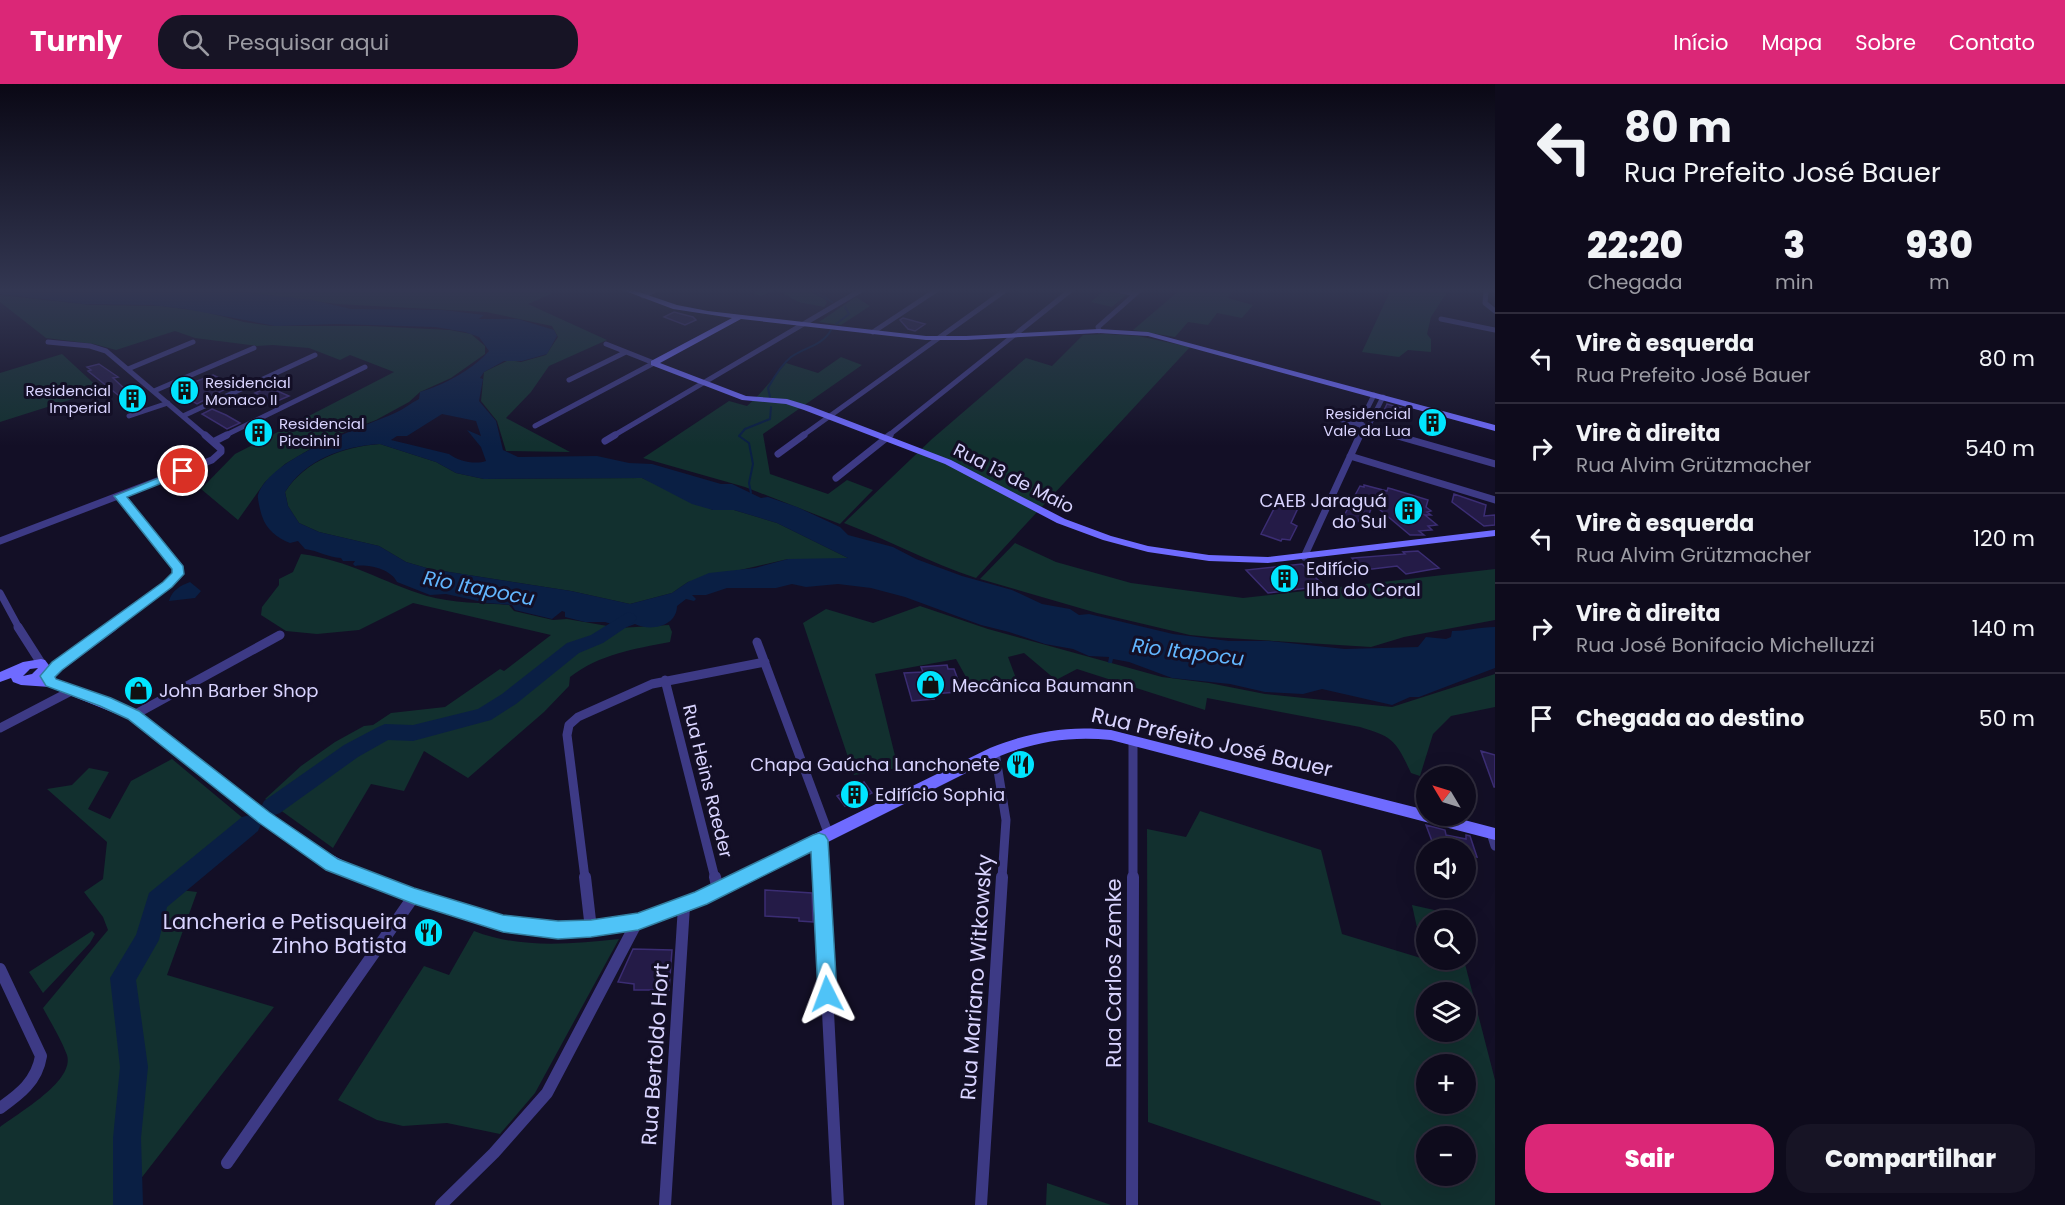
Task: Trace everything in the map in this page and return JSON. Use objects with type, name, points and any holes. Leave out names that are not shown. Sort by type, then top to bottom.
[{"type":"main road","points":[[654,363],[694,341]]},
{"type":"main road","points":[[1177,341],[1495,428]]},
{"type":"main road","name":"Rua 13 de Maio","points":[[654,363],[750,400],[793,403],[830,416],[948,462],[1044,514],[1107,538],[1148,549],[1209,558],[1258,560],[1304,557],[1495,533]]},
{"type":"main road","points":[[23,680],[17,673],[39,668]]},
{"type":"main road","name":"Rua Prefeito José Bauer","points":[[0,677],[23,680],[39,668]]},
{"type":"main road","name":"Rua Prefeito José Bauer","points":[[0,677],[39,668],[73,690],[134,715],[263,817],[316,854],[354,874],[469,915],[529,928],[591,929],[638,922],[684,906],[995,752],[1018,742],[1053,733],[1095,733],[1133,741],[1494,838]]},
{"type":"street","points":[[605,441],[775,341]]},
{"type":"street","points":[[778,454],[934,341]]},
{"type":"street","points":[[836,478],[1006,341]]},
{"type":"street","points":[[0,541],[212,460],[218,456],[221,449],[168,402],[101,348],[48,342]]},
{"type":"street","points":[[128,369],[192,342]]},
{"type":"street","name":"Rua 13 de Maio","points":[[606,344],[654,363]]},
{"type":"street","points":[[154,391],[254,348]]},
{"type":"street","points":[[571,381],[627,352]]},
{"type":"street","points":[[183,416],[315,355]]},
{"type":"street","points":[[535,426],[654,363]]},
{"type":"street","points":[[213,442],[365,367]]},
{"type":"street","points":[[1304,557],[1378,396]]},
{"type":"street","points":[[129,416],[168,402]]},
{"type":"street","points":[[1332,417],[1363,428],[1495,464]]},
{"type":"street","points":[[1350,456],[1495,500]]},
{"type":"street","points":[[0,593],[27,641],[39,668],[63,661],[168,585],[178,574],[178,569],[120,496]]},
{"type":"street","points":[[134,715],[280,635]]},
{"type":"street","points":[[757,642],[824,838],[838,1205]]},
{"type":"street","points":[[591,929],[567,735],[569,724],[578,717],[626,695],[665,680],[765,662]]},
{"type":"street","name":"Rua Heins Raeder","points":[[665,680],[718,890]]},
{"type":"street","points":[[0,728],[73,690]]},
{"type":"street","name":"Rua Carlos Zemke","points":[[1132,1205],[1133,741]]},
{"type":"street","name":"Rua Mariano Witkowsky","points":[[981,1205],[1006,820],[995,752]]},
{"type":"street","points":[[227,1163],[414,896]]},
{"type":"street","name":"Rua Bertoldo Hort","points":[[665,1205],[684,906]]},
{"type":"street","points":[[446,1203],[547,1093],[638,922]]},
{"type":"street","points":[[0,969],[41,1056],[36,1074],[26,1088],[0,1108]]},
{"type":"green space","points":[[73,341],[143,341],[116,350]]},
{"type":"green space","points":[[221,341],[480,341],[485,346],[485,354],[451,378],[420,392],[409,402],[376,420],[329,438],[285,464],[265,482],[238,520],[201,489],[235,454],[394,372],[350,355],[340,360],[309,348],[257,346]]},
{"type":"green space","points":[[555,341],[604,341],[549,366],[531,392],[506,418],[570,452],[506,451],[497,421],[481,401],[484,372],[509,360],[521,362],[546,355]]},
{"type":"green space","points":[[1077,341],[1163,341],[1190,347],[976,578],[844,523],[932,439],[1026,358],[1052,366]]},
{"type":"green space","points":[[1367,341],[1431,341],[1431,352],[1408,350],[1399,357],[1362,352]]},
{"type":"green space","points":[[62,354],[101,390],[0,422],[0,373]]},
{"type":"green space","points":[[841,357],[862,365],[763,434],[770,474],[828,494],[847,480],[873,490],[840,524],[745,487],[643,458],[729,401],[747,406],[786,363],[818,373]]},
{"type":"green space","points":[[380,444],[436,462],[456,473],[484,479],[642,478],[713,510],[734,510],[777,523],[850,559],[788,559],[688,582],[672,593],[630,604],[571,591],[430,569],[406,562],[379,546],[319,532],[299,523],[288,506],[285,492],[304,471],[326,457],[339,452]]},
{"type":"green space","points":[[1015,543],[1056,562],[1131,583],[1243,598],[1495,569],[1495,620],[1404,637],[1371,647],[1190,635],[1097,613],[980,579]]},
{"type":"green space","points":[[301,554],[335,561],[436,598],[509,605],[514,611],[553,620],[567,619],[619,628],[669,625],[672,632],[670,642],[618,654],[581,669],[570,677],[569,686],[544,712],[468,778],[424,751],[404,791],[371,784],[333,848],[265,799],[301,766],[335,742],[364,726],[373,725],[391,713],[445,707],[500,669],[504,671],[551,635],[413,603],[359,630],[317,634],[286,631],[261,615],[262,607],[279,585],[279,579],[293,572]]},
{"type":"green space","points":[[920,606],[988,629],[1162,677],[1265,694],[1392,707],[1495,674],[1495,707],[1451,716],[1433,734],[1423,766],[1416,766],[1416,775],[1411,773],[1393,742],[1380,734],[1360,727],[1207,698],[1205,710],[1077,669],[1056,680],[1024,653],[1008,657],[1017,681],[971,686],[956,659],[875,674],[898,768],[854,775],[803,623],[826,609],[873,623]]},
{"type":"green space","points":[[172,759],[250,824],[172,889],[197,892],[167,975],[274,1007],[129,1194],[128,1205],[0,1205],[0,1127],[54,1086],[67,1065],[65,1049],[43,1008],[108,930],[103,917],[84,892],[103,879],[107,842],[47,789],[72,785],[89,768],[109,772],[88,809],[110,819],[131,781]]},
{"type":"green space","points":[[1200,811],[1321,850],[1342,934],[1416,957],[1416,970],[1467,970],[1470,982],[1416,982],[1416,1042],[1476,1042],[1476,1006],[1495,1080],[1495,1205],[1381,1205],[1380,1202],[1148,1122],[1147,829],[1186,837]]},
{"type":"green space","points":[[1412,905],[1434,910],[1416,910],[1416,923]]},
{"type":"green space","points":[[92,931],[95,934],[90,943],[43,993],[29,972]]},
{"type":"green space","points":[[474,931],[491,937],[527,943],[546,944],[619,939],[535,1093],[500,1134],[447,1123],[403,1126],[377,1120],[338,1100],[424,966],[449,975]]},
{"type":"green space","points":[[1047,1183],[1111,1205],[1046,1205]]},
{"type":"water","name":"Rio Itapocu","points":[[482,341],[554,341],[547,354],[522,361],[504,361],[484,372],[480,378],[483,379],[479,401],[496,421],[503,450],[518,457],[597,456],[629,463],[652,464],[721,484],[732,484],[761,498],[768,497],[797,507],[840,527],[848,535],[893,547],[916,559],[962,576],[1012,590],[1042,604],[1070,609],[1079,615],[1089,614],[1173,634],[1229,641],[1269,641],[1345,649],[1418,647],[1426,637],[1446,639],[1451,637],[1452,631],[1495,627],[1495,668],[1392,705],[1322,689],[1303,694],[1265,692],[1230,684],[1172,678],[1129,662],[1113,659],[1112,663],[1108,663],[1109,657],[1089,656],[1073,649],[1045,644],[981,625],[905,597],[871,588],[838,584],[806,587],[792,584],[776,588],[727,588],[706,595],[692,595],[696,599],[694,601],[686,599],[677,606],[673,618],[662,626],[648,627],[635,624],[624,628],[605,622],[585,622],[565,617],[565,612],[562,611],[552,619],[515,610],[512,605],[487,603],[446,594],[430,595],[397,582],[394,577],[379,568],[355,566],[353,564],[355,561],[343,561],[341,558],[305,549],[298,541],[290,543],[269,529],[260,509],[258,495],[266,481],[280,468],[318,446],[398,411],[419,399],[420,392],[448,381],[489,351]],"holes":[[[442,414],[476,421],[481,436],[467,430],[481,447],[486,461],[467,462],[449,454],[391,440],[397,436],[407,436]],[[380,444],[436,462],[456,473],[484,479],[642,478],[692,504],[713,510],[734,510],[777,523],[848,558],[788,559],[755,568],[709,573],[688,582],[672,593],[630,604],[571,591],[430,569],[406,562],[379,546],[319,532],[299,523],[288,506],[285,492],[303,471],[326,457],[352,448]]]},
{"type":"water","points":[[190,582],[201,591],[195,598],[169,601],[177,589]]},
{"type":"building","points":[[99,364],[118,377],[113,378],[127,391],[131,391],[141,399],[128,403],[88,371],[91,370],[87,367]]},
{"type":"building","points":[[213,375],[233,385],[197,404],[173,390]]},
{"type":"building","points":[[268,387],[289,396],[275,402],[255,393]]},
{"type":"building","points":[[1387,404],[1401,408],[1396,419],[1382,415]]},
{"type":"building","points":[[212,409],[240,423],[227,429],[202,414]]},
{"type":"building","name":"Residencial Vale da Lua","points":[[1425,415],[1442,420],[1438,431],[1421,426]]},
{"type":"building","points":[[1364,485],[1387,491],[1388,488],[1428,500],[1426,507],[1431,511],[1427,512],[1431,515],[1425,515],[1437,525],[1428,526],[1432,530],[1419,531],[1424,535],[1410,535],[1373,504],[1369,514],[1363,512],[1357,523],[1339,525],[1360,486],[1364,487]]},
{"type":"building","points":[[1454,494],[1486,505],[1484,516],[1495,515],[1495,525],[1484,526],[1452,502]]},
{"type":"building","points":[[1279,499],[1299,506],[1291,523],[1297,526],[1290,540],[1282,539],[1281,541],[1261,534]]},
{"type":"building","points":[[1418,551],[1439,568],[1406,574],[1397,566],[1364,570],[1352,558],[1405,554],[1403,552]]},
{"type":"building","name":"Edifício Ilha do Coral","points":[[1302,564],[1324,586],[1268,593],[1246,570]]},
{"type":"building","name":"Mecânica Baumann","points":[[947,665],[948,669],[954,669],[958,680],[952,681],[957,692],[932,694],[934,699],[912,701],[904,673],[923,672],[921,667]]},
{"type":"building","points":[[1481,751],[1495,755],[1495,787],[1494,787]]},
{"type":"building","name":"Edifício Sophia","points":[[864,782],[872,793],[845,806],[837,796]]},
{"type":"building","points":[[1426,826],[1445,830],[1446,835],[1461,838],[1431,838]]},
{"type":"building","points":[[765,890],[812,893],[813,922],[799,921],[799,918],[765,916]]},
{"type":"building","points":[[633,949],[672,950],[669,990],[634,990],[634,984],[618,982]]},
{"type":"waterway","points":[[770,397],[768,388],[784,364],[791,357],[821,341]]},
{"type":"waterway","points":[[751,493],[749,483],[753,464],[749,443],[739,436],[745,429],[770,419],[771,407]]},
{"type":"waterway","points":[[272,807],[351,751],[385,732],[413,733],[484,715],[509,699],[573,648],[597,639],[628,618]]},
{"type":"waterway","points":[[128,1205],[127,1138],[134,1067],[123,978],[147,940],[157,901],[250,824]]},
{"type":"place","name":"Residencial Monaco II","points":[[184,391]]},
{"type":"place","name":"Residencial Imperial","points":[[132,399]]},
{"type":"place","name":"Residencial Vale da Lua","points":[[1432,422]]},
{"type":"place","name":"Residencial Piccinini","points":[[258,432]]},
{"type":"place","name":"CAEB Jaraguá do Sul","points":[[1408,510]]},
{"type":"place","name":"Edifício Ilha do Coral","points":[[1285,578]]},
{"type":"place","name":"Mecânica Baumann","points":[[931,685]]},
{"type":"place","name":"John Barber Shop","points":[[138,690]]},
{"type":"place","name":"Chapa Gaúcha Lanchonete","points":[[1021,764]]},
{"type":"place","name":"Edifício Sophia","points":[[854,794]]},
{"type":"place","name":"Lancheria e Petisqueira Zinho Batista","points":[[428,933]]},
{"type":"route","points":[[183,471],[120,496],[178,569],[175,579],[57,666],[47,676],[51,682],[134,715],[263,817],[332,864],[414,896],[503,924],[558,930],[591,929],[638,922],[684,906],[819,840],[827,994]]}]
